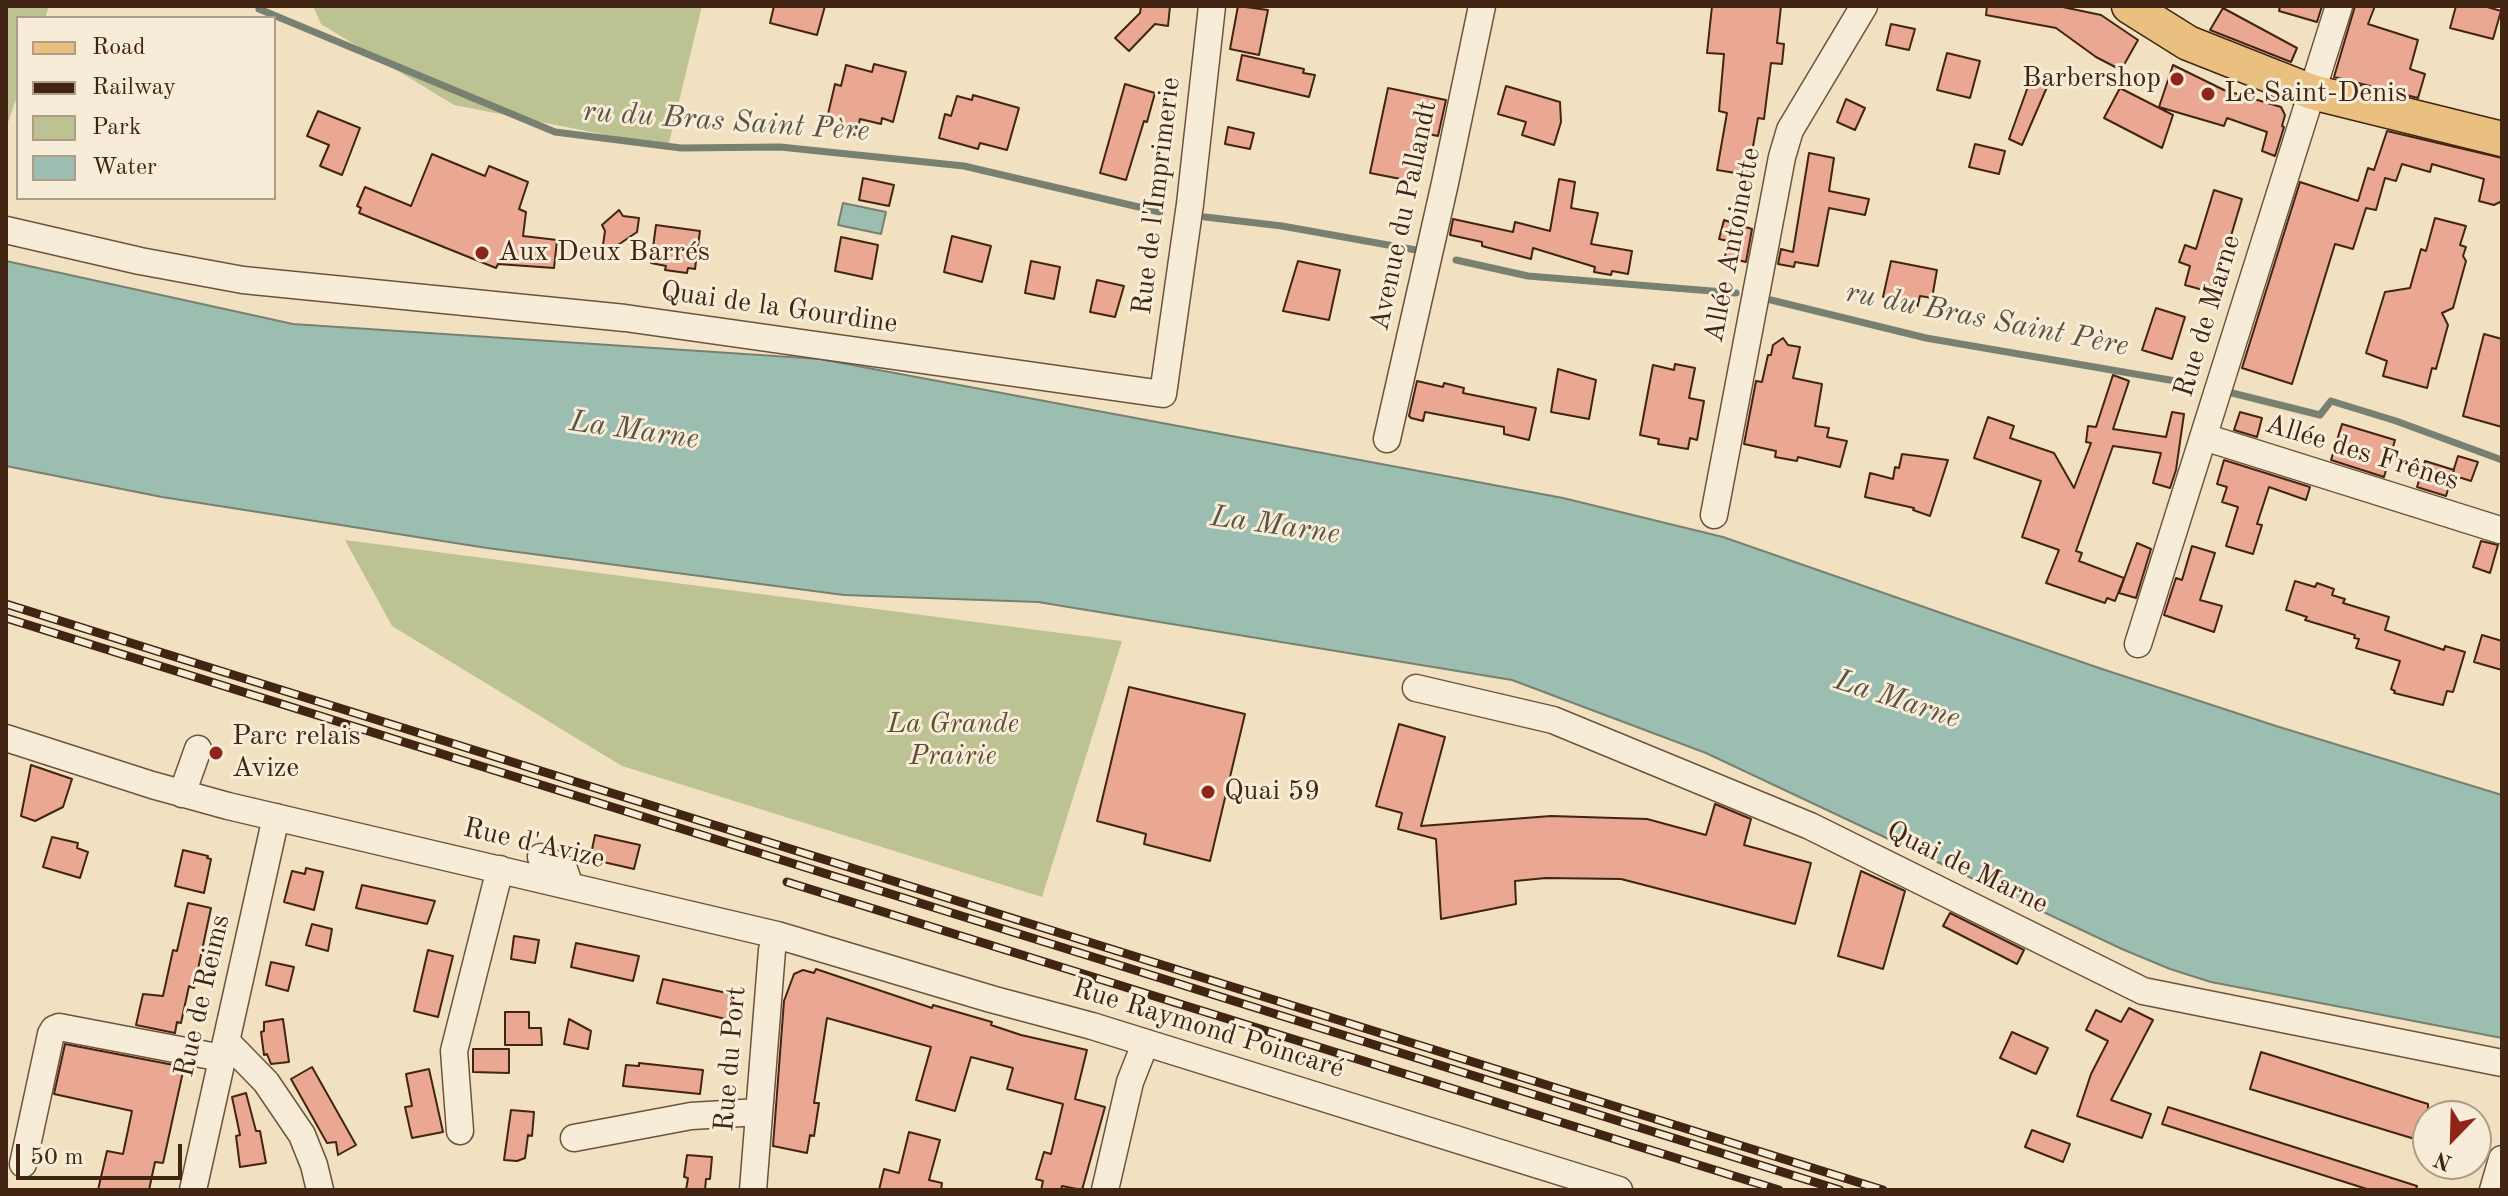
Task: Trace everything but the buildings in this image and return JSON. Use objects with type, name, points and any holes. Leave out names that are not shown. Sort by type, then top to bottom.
[{"type":"main road","points":[[2129,6],[2188,43],[2312,92],[2502,139]]},
{"type":"street","name":"Rue de l'Imprimerie","points":[[1163,394],[1190,204],[1212,6]]},
{"type":"street","name":"Avenue du Pallandt","points":[[1387,439],[1482,6]]},
{"type":"street","name":"Allée Antoinette","points":[[1714,515],[1782,157],[1790,130],[1864,6]]},
{"type":"street","name":"Rue de Marne","points":[[2138,644],[2339,6]]},
{"type":"street","name":"Quai de la Gourdine","points":[[6,230],[140,261],[243,280],[625,318],[1163,394]]},
{"type":"street","name":"Allée des Frênes","points":[[2204,437],[2500,530]]},
{"type":"street","name":"Quai de Marne","points":[[1416,688],[1553,720],[1796,820],[2143,991],[2502,1063]]},
{"type":"street","name":"Rue d'Avize","points":[[6,738],[182,794],[777,935]]},
{"type":"street","points":[[182,794],[198,749]]},
{"type":"street","name":"Rue de Reims","points":[[193,1190],[276,817]]},
{"type":"street","points":[[541,857],[564,869],[570,886]]},
{"type":"street","points":[[460,1131],[454,1051],[500,869]]},
{"type":"street","name":"Rue Raymond Poincaré","points":[[777,935],[991,999],[1039,1010],[1619,1190]]},
{"type":"street","name":"Rue du Port","points":[[753,1190],[772,950],[777,935]]},
{"type":"street","points":[[23,1164],[54,1029],[59,1027],[224,1050],[266,1082],[302,1135],[320,1190]]},
{"type":"street","points":[[1105,1190],[1130,1082],[1145,1044]]},
{"type":"street","points":[[574,1138],[691,1116],[759,1112]]},
{"type":"street","points":[[2493,1190],[2502,1159]]},
{"type":"green space","points":[[6,6],[49,6],[46,16],[16,16],[16,100],[6,128]]},
{"type":"green space","points":[[313,6],[702,6],[668,147],[454,105],[321,24]]},
{"type":"green space","name":"La Grande Prairie","points":[[345,540],[1122,641],[1042,897],[622,766],[392,626]]},
{"type":"water","points":[[843,203],[886,212],[881,234],[838,225]]},
{"type":"water","name":"La Marne","points":[[6,261],[293,324],[820,359],[1563,498],[1723,537],[2099,668],[2502,795],[2502,1038],[2211,982],[2170,969],[1706,753],[1512,680],[1038,602],[844,595],[487,548],[162,497],[6,466]]},
{"type":"waterway","name":"ru du Bras Saint Père","points":[[259,9],[276,16]]},
{"type":"waterway","name":"ru du Bras Saint Père","points":[[276,16],[555,132],[681,148],[780,147],[964,166],[1160,212]]},
{"type":"waterway","name":"ru du Bras Saint Père","points":[[1205,217],[1282,226],[1416,250]]},
{"type":"waterway","name":"ru du Bras Saint Père","points":[[1456,260],[1528,276],[1736,293]]},
{"type":"waterway","name":"ru du Bras Saint Père","points":[[1771,300],[1926,338],[2193,384]]},
{"type":"waterway","name":"ru du Bras Saint Père","points":[[2232,393],[2320,415],[2331,401],[2502,460]]},
{"type":"railway","points":[[6,604],[1883,1190]]},
{"type":"railway","points":[[6,618],[1840,1190]]},
{"type":"railway","points":[[787,882],[1779,1190]]},
{"type":"place","name":"Barbershop","points":[[2177,79]]},
{"type":"place","name":"Le Saint-Denis","points":[[2208,94]]},
{"type":"place","name":"Aux Deux Barrés","points":[[482,253]]},
{"type":"place","name":"Parc relais Avize","points":[[216,753]]},
{"type":"place","name":"Quai 59","points":[[1208,792]]}]
